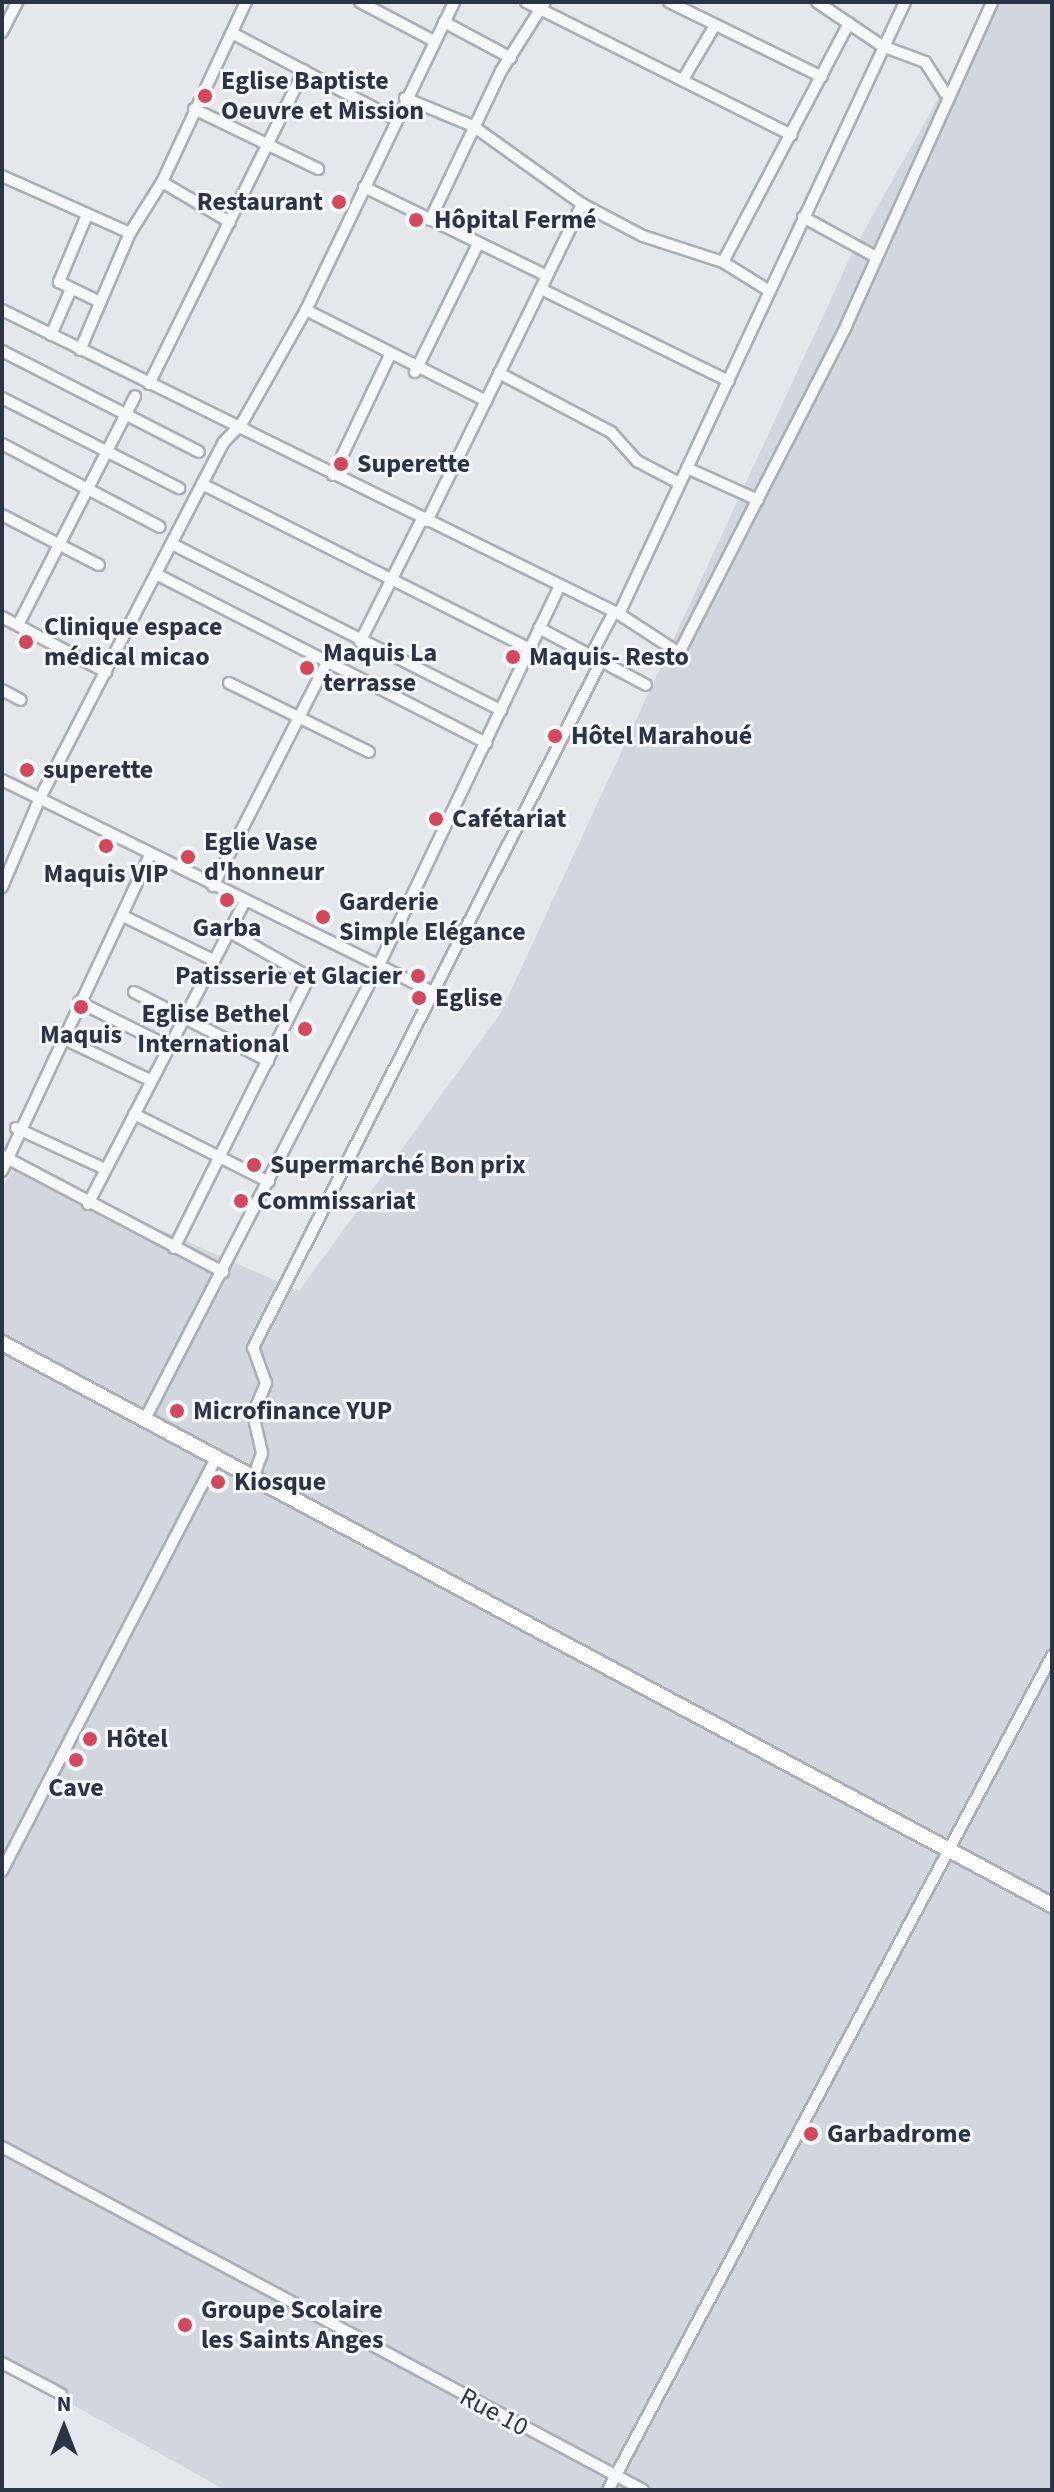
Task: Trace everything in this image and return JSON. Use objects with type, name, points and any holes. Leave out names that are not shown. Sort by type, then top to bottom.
[{"type":"street","points":[[2,32],[17,2]]},
{"type":"street","points":[[80,350],[130,233],[162,182],[246,2]]},
{"type":"street","points":[[360,2],[434,41]]},
{"type":"street","points":[[2,887],[40,798],[158,575],[202,484],[306,310],[405,98],[454,2]]},
{"type":"street","points":[[526,2],[544,6],[685,76],[792,135]]},
{"type":"street","points":[[669,2],[714,27],[822,77]]},
{"type":"street","points":[[817,2],[882,46],[925,62],[945,93]]},
{"type":"street","points":[[590,657],[617,613],[729,381],[768,290],[905,2]]},
{"type":"street","points":[[2,310],[237,430],[559,588],[617,613],[679,653],[758,500],[876,257],[945,93],[992,2]]},
{"type":"street","points":[[430,220],[473,126],[544,6]]},
{"type":"street","points":[[444,22],[511,58]]},
{"type":"street","points":[[723,262],[849,23]]},
{"type":"street","points":[[685,76],[714,27]]},
{"type":"street","points":[[232,33],[395,119]]},
{"type":"street","points":[[149,384],[304,70]]},
{"type":"street","points":[[405,98],[473,126],[582,204],[643,236],[723,262],[768,290]]},
{"type":"street","points":[[194,109],[267,147],[318,169]]},
{"type":"street","points":[[2,176],[130,233]]},
{"type":"street","points":[[162,182],[230,222]]},
{"type":"street","points":[[364,187],[547,276]]},
{"type":"street","points":[[360,642],[486,401],[582,204]]},
{"type":"street","points":[[87,215],[59,279],[71,289],[100,302]]},
{"type":"street","points":[[803,217],[876,257]]},
{"type":"street","points":[[415,372],[478,244]]},
{"type":"street","points":[[51,335],[71,289]]},
{"type":"street","points":[[541,289],[729,381]]},
{"type":"street","points":[[306,310],[415,372],[486,401]]},
{"type":"street","points":[[2,351],[199,452]]},
{"type":"street","points":[[333,475],[389,357]]},
{"type":"street","points":[[499,373],[611,432],[637,461],[679,483]]},
{"type":"street","points":[[18,625],[135,396]]},
{"type":"street","points":[[2,398],[179,488]]},
{"type":"street","points":[[2,444],[160,527]]},
{"type":"street","points":[[687,468],[758,500]]},
{"type":"street","points":[[202,484],[530,649]]},
{"type":"street","points":[[2,515],[99,565]]},
{"type":"street","points":[[172,544],[360,642],[501,710]]},
{"type":"street","points":[[158,575],[326,664],[487,743]]},
{"type":"street","points":[[144,1421],[379,965],[559,588]]},
{"type":"street","points":[[2,617],[106,672]]},
{"type":"street","points":[[539,628],[646,685]]},
{"type":"street","points":[[252,1482],[262,1453],[253,1414],[266,1383],[253,1348],[600,663]]},
{"type":"street","points":[[213,886],[326,664]]},
{"type":"street","points":[[229,683],[369,752]]},
{"type":"street","points":[[2,690],[21,700]]},
{"type":"street","points":[[2,780],[432,992]]},
{"type":"street","points":[[150,855],[123,916],[16,1128],[3,1162],[223,1272]]},
{"type":"street","points":[[88,1204],[211,959],[245,901]]},
{"type":"street","points":[[123,916],[211,959]]},
{"type":"street","points":[[174,1248],[309,977],[228,931]]},
{"type":"street","points":[[134,992],[268,1061]]},
{"type":"street","points":[[79,1002],[168,1046]]},
{"type":"street","points":[[62,1038],[150,1080]]},
{"type":"street","points":[[134,1114],[269,1182]]},
{"type":"street","points":[[16,1128],[105,1169]]},
{"type":"street","points":[[2,1343],[214,1462],[1052,1905]]},
{"type":"street","points":[[2,1871],[214,1462]]},
{"type":"street","points":[[608,2490],[1052,1656]]},
{"type":"street","name":"Rue 10","points":[[2,2147],[346,2334],[643,2490]]},
{"type":"street","points":[[2,2363],[61,2394]]},
{"type":"shaded area","points":[[992,2],[1052,2],[1052,2490],[225,2490],[2,2365],[2,1189],[15,1165],[299,1291],[500,1014],[855,247]]},
{"type":"place","name":"Eglise Baptiste Oeuvre et Mission","points":[[205,96]]},
{"type":"place","name":"Restaurant","points":[[339,202]]},
{"type":"place","name":"Hôpital Fermé","points":[[416,220]]},
{"type":"place","name":"Superette","points":[[341,464]]},
{"type":"place","name":"Clinique espace médical micao","points":[[26,642]]},
{"type":"place","name":"Maquis- Resto","points":[[513,657]]},
{"type":"place","name":"Maquis La terrasse","points":[[307,668]]},
{"type":"place","name":"Hôtel Marahoué","points":[[555,736]]},
{"type":"place","name":"superette","points":[[27,770]]},
{"type":"place","name":"Cafétariat","points":[[436,819]]},
{"type":"place","name":"Maquis VIP","points":[[106,846]]},
{"type":"place","name":"Eglie Vase d'honneur","points":[[188,857]]},
{"type":"place","name":"Garba","points":[[227,900]]},
{"type":"place","name":"Garderie Simple Elégance","points":[[323,917]]},
{"type":"place","name":"Patisserie et Glacier","points":[[418,976]]},
{"type":"place","name":"Eglise","points":[[419,998]]},
{"type":"place","name":"Maquis","points":[[81,1007]]},
{"type":"place","name":"Eglise Bethel International","points":[[305,1029]]},
{"type":"place","name":"Supermarché Bon prix","points":[[254,1165]]},
{"type":"place","name":"Commissariat","points":[[241,1201]]},
{"type":"place","name":"Microfinance YUP","points":[[177,1411]]},
{"type":"place","name":"Kiosque","points":[[218,1482]]},
{"type":"place","name":"Hôtel","points":[[90,1739]]},
{"type":"place","name":"Cave","points":[[76,1760]]},
{"type":"place","name":"Garbadrome","points":[[811,2134]]},
{"type":"place","name":"Groupe Scolaire les Saints Anges","points":[[185,2325]]}]
